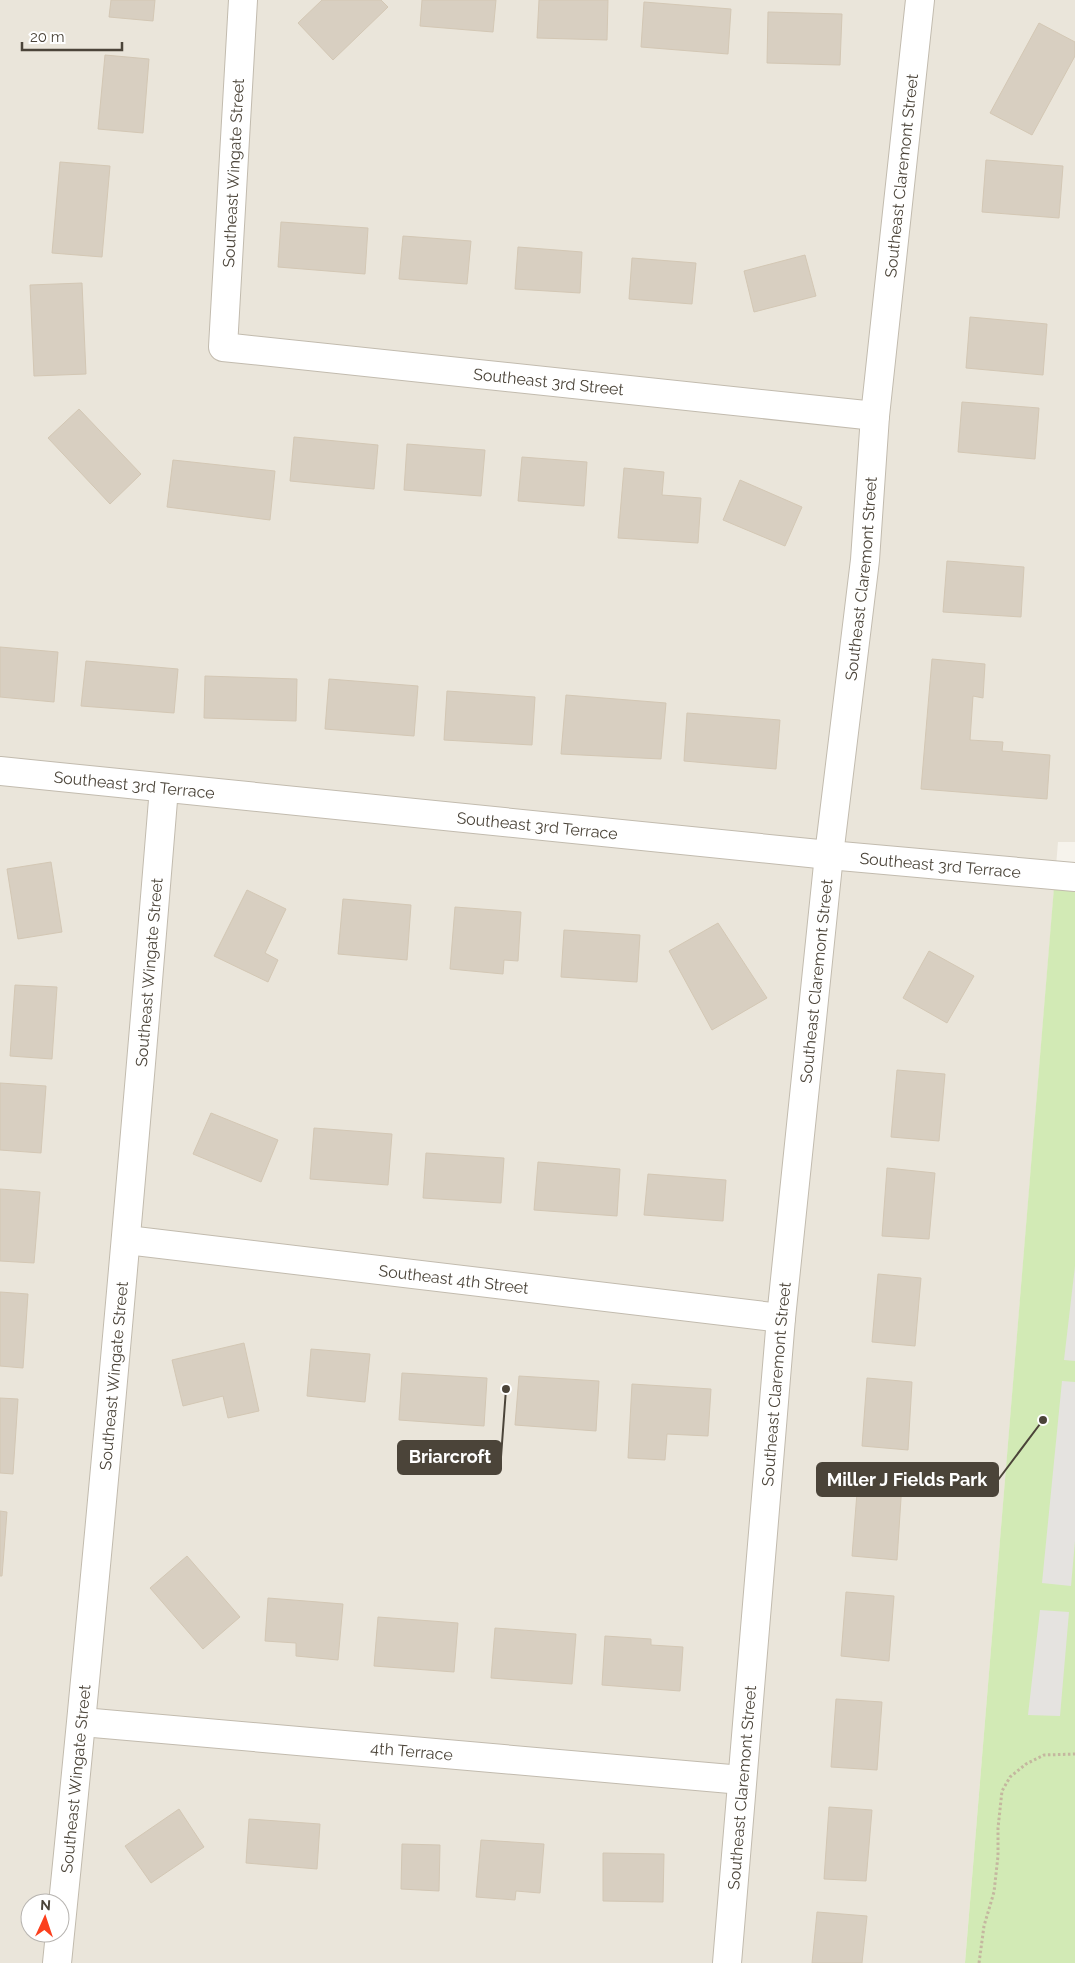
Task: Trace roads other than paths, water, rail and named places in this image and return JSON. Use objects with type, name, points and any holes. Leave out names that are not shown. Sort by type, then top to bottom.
[{"type":"street","name":"Southeast Wingate Street","points":[[223,346],[243,0]]},
{"type":"street","name":"Southeast Claremont Street","points":[[727,1963],[780,1318],[829,855],[865,560],[875,416],[920,0]]},
{"type":"street","name":"Southeast 3rd Street","points":[[223,346],[875,416]]},
{"type":"street","name":"Southeast 3rd Terrace","points":[[0,771],[829,855],[1075,877]]},
{"type":"street","name":"Southeast Wingate Street","points":[[57,1963],[82,1722],[127,1240],[164,788]]},
{"type":"street","name":"Southeast 4th Street","points":[[127,1240],[780,1318]]},
{"type":"street","name":"4th Terrace","points":[[82,1722],[742,1780]]},
{"type":"place","name":"Briarcroft","points":[[506,1389]]},
{"type":"place","name":"Miller J Fields Park","points":[[1043,1420]]}]
